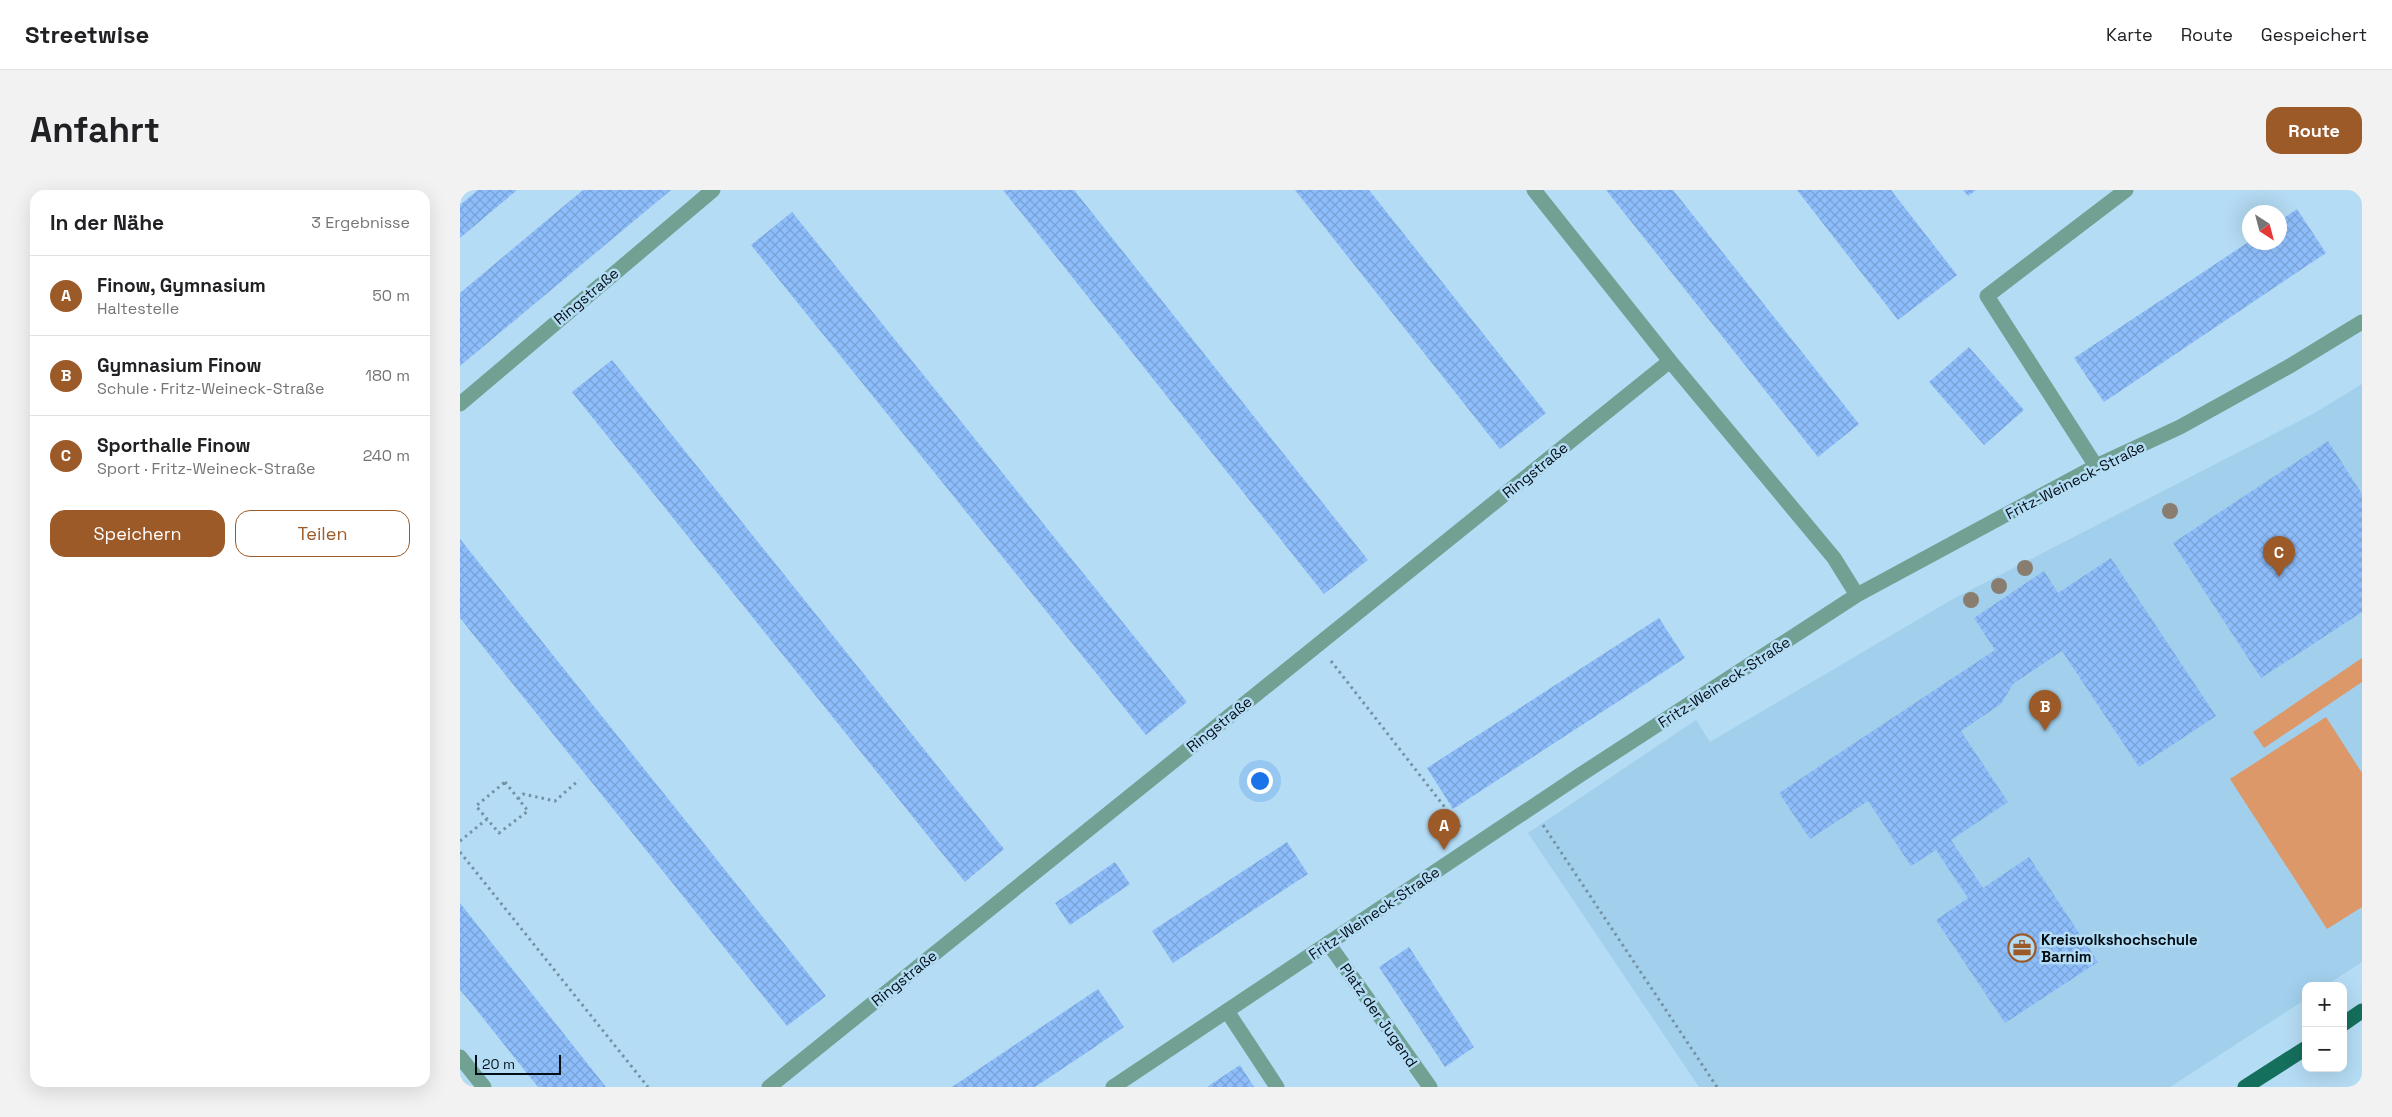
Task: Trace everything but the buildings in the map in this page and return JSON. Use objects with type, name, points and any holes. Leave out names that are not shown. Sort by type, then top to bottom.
[{"type":"main road","points":[[2347,1021],[2362,1011]]},
{"type":"main road","points":[[2245,1087],[2302,1051]]},
{"type":"street","name":"Ringstraße","points":[[460,404],[713,190]]},
{"type":"street","points":[[1534,190],[1670,361],[1834,558],[1857,595]]},
{"type":"street","points":[[2096,466],[1987,296],[2126,190]]},
{"type":"street","name":"Fritz-Weineck-Straße","points":[[1113,1087],[1532,807],[1857,595],[2096,466],[2180,427],[2288,367],[2362,322]]},
{"type":"street","name":"Ringstraße","points":[[769,1087],[1670,361]]},
{"type":"street","name":"Platz der Jugend","points":[[1328,944],[1430,1087]]},
{"type":"street","points":[[1227,1011],[1277,1087]]},
{"type":"street","points":[[460,1058],[484,1087]]},
{"type":"path","points":[[1331,660],[1464,832]]},
{"type":"path","points":[[518,798],[524,794],[555,801],[579,780]]},
{"type":"path","points":[[505,782],[528,811],[499,833],[487,820],[476,806],[505,782]]},
{"type":"path","points":[[1532,807],[1717,1087]]},
{"type":"path","points":[[460,841],[487,820]]},
{"type":"path","points":[[460,852],[648,1087]]},
{"type":"shaded area","points":[[2362,384],[2362,962],[2331,982],[2302,982],[2302,1002],[2170,1087],[1699,1087],[1528,833],[1696,720],[1710,742],[1953,599],[2313,414]]},
{"type":"shaded area","points":[[2362,658],[2362,682],[2264,748],[2253,732]]},
{"type":"shaded area","points":[[2326,717],[2362,773],[2362,907],[2327,929],[2230,779]]},
{"type":"place","name":"Sporthalle Finow","points":[[2279,577]]},
{"type":"place","name":"Gymnasium Finow","points":[[2045,731]]},
{"type":"place","name":"Finow, Gymnasium","points":[[1444,850]]},
{"type":"place","name":"Kreisvolkshochschule Barnim","points":[[2022,948]]}]
